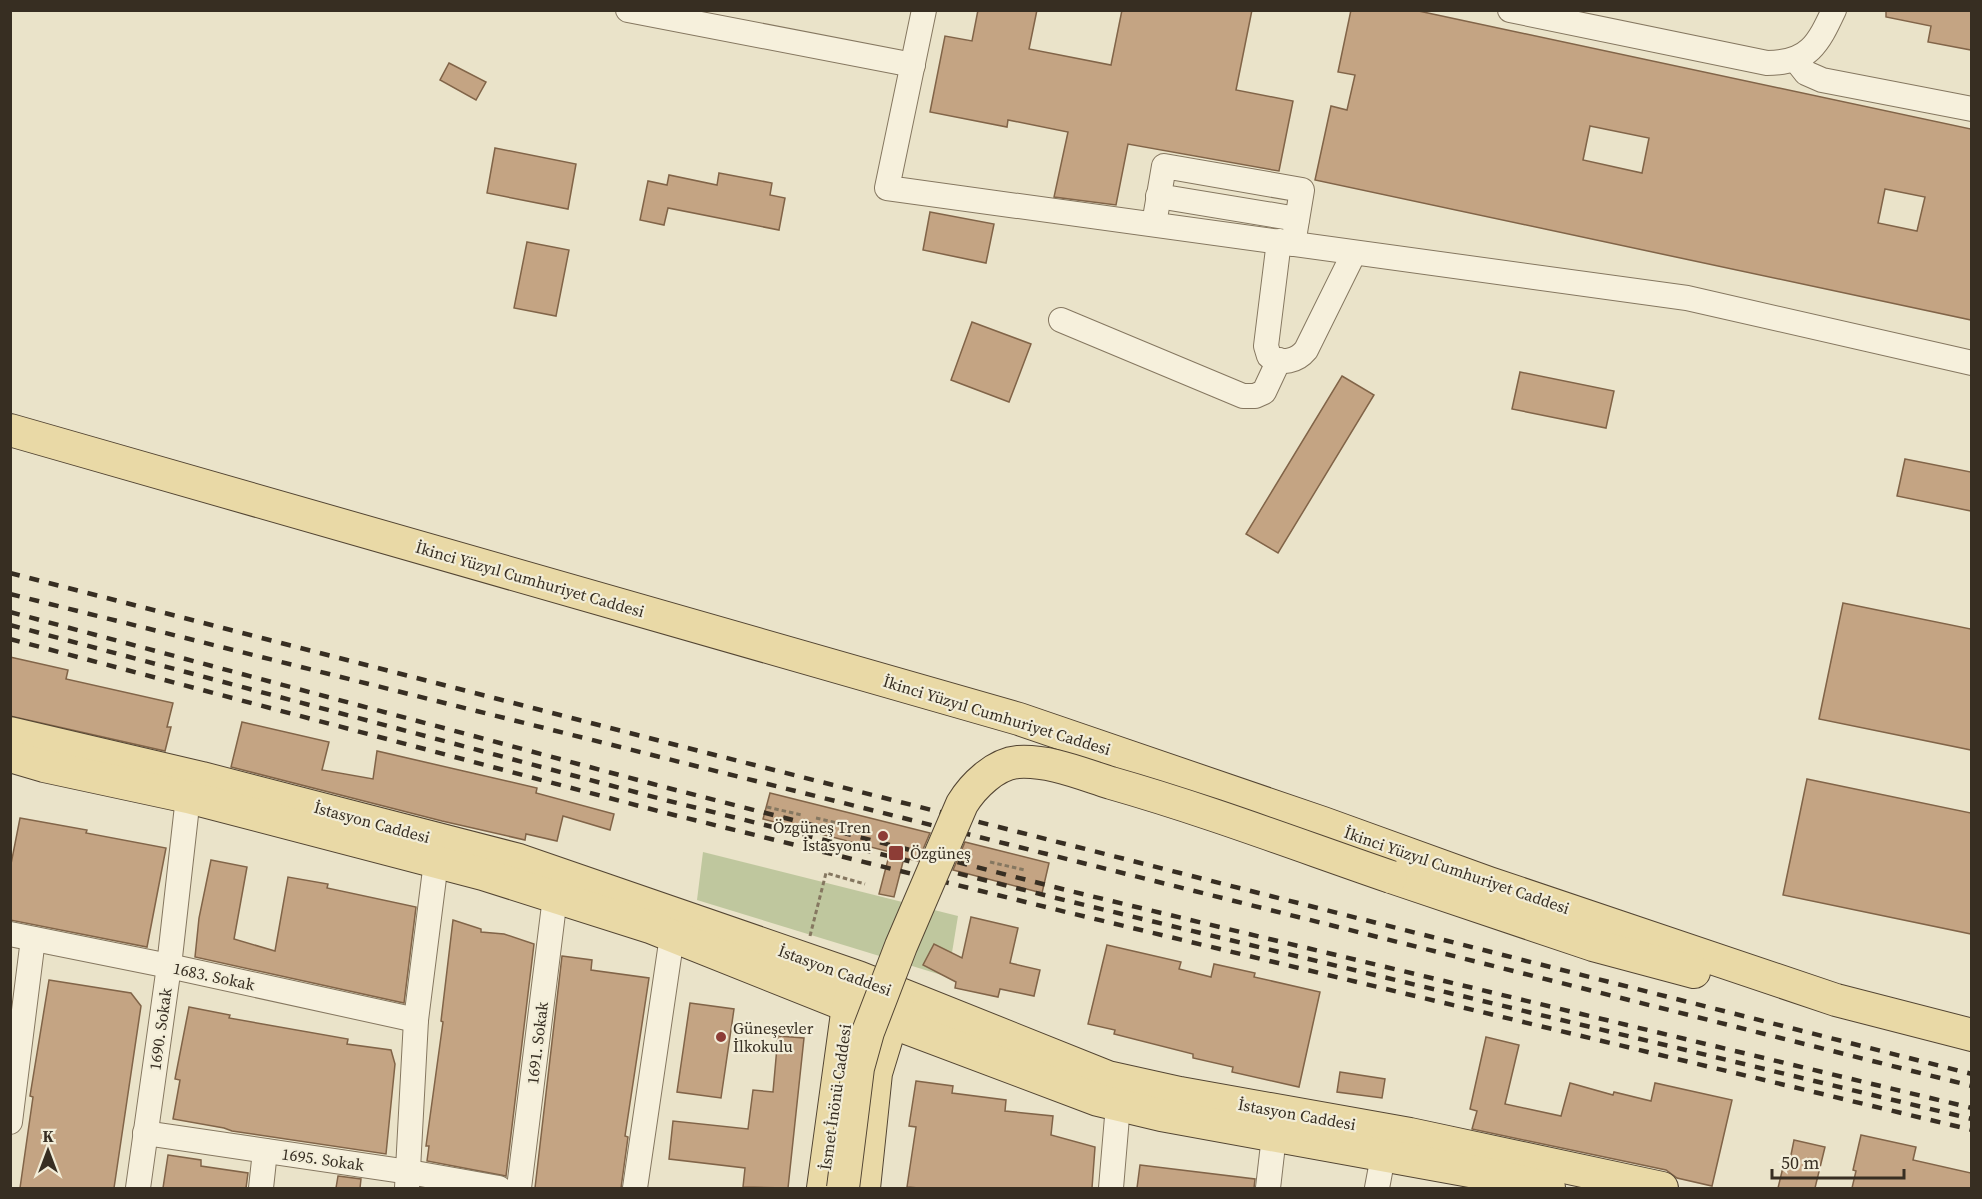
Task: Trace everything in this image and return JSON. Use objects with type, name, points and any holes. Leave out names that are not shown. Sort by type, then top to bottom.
[{"type":"main road","name":"İkinci Yüzyıl Cumhuriyet Caddesi","points":[[10,430],[1019,719],[1836,1000],[1971,1035]]},
{"type":"main road","name":"İstasyon Caddesi","points":[[10,733],[202,778],[519,860],[649,903],[858,976],[895,1008],[1098,1101],[1383,1156],[1507,1184],[1549,1188]]},
{"type":"main road","name":"İstasyon Caddesi","points":[[10,756],[44,766],[188,797],[483,874],[672,936],[848,1006],[895,1008],[1108,1077],[1180,1093],[1410,1134],[1662,1188]]},
{"type":"main road","points":[[864,1188],[858,1068],[878,1004],[962,804],[968,794],[996,770],[1016,762],[1069,770],[1222,818],[1593,945],[1686,970],[1836,1000]]},
{"type":"main road","name":"İsmet İnönü Caddesi","points":[[823,1188],[848,1006],[858,976]]},
{"type":"main road","points":[[864,1188],[876,1073],[895,1008]]},
{"type":"street","points":[[628,10],[913,65]]},
{"type":"street","points":[[924,10],[887,188],[1687,298],[1971,363]]},
{"type":"street","points":[[1510,10],[1767,63],[1786,62],[1812,48],[1819,41],[1834,10]]},
{"type":"street","points":[[1795,59],[1806,73],[1822,80],[1971,109]]},
{"type":"street","points":[[1154,224],[1164,166],[1302,190],[1298,219],[1286,243],[1266,345],[1269,356],[1279,360],[1291,360],[1302,355],[1306,350],[1354,253]]},
{"type":"street","points":[[1061,320],[1244,396],[1255,396],[1264,392],[1279,360]]},
{"type":"street","name":"1690. Sokak","points":[[138,1188],[169,966],[188,797]]},
{"type":"street","points":[[408,1180],[416,1020],[436,862]]},
{"type":"street","name":"1691. Sokak","points":[[519,1188],[555,897]]},
{"type":"street","points":[[634,1188],[672,936]]},
{"type":"street","points":[[10,1122],[22,937]]},
{"type":"street","name":"1683. Sokak","points":[[22,937],[169,966],[416,1020]]},
{"type":"street","points":[[1111,1188],[1118,1105]]},
{"type":"street","name":"1695. Sokak","points":[[145,1133],[265,1151],[408,1180],[500,1188]]},
{"type":"street","points":[[1268,1188],[1275,1136]]},
{"type":"street","points":[[261,1188],[265,1151]]},
{"type":"street","points":[[1377,1188],[1383,1156]]},
{"type":"path","points":[[767,807],[802,815]]},
{"type":"path","points":[[816,818],[851,826]]},
{"type":"path","points":[[990,862],[1025,870]]},
{"type":"path","points":[[804,959],[826,873],[865,884]]},
{"type":"green space","points":[[703,852],[958,916],[948,977],[697,900]]},
{"type":"building","points":[[978,10],[1037,10],[1029,49],[1111,65],[1122,10],[1252,10],[1236,90],[1293,101],[1279,171],[1128,144],[1116,205],[1054,197],[1068,132],[1008,120],[1007,127],[930,112],[945,36],[972,41]]},
{"type":"building","points":[[1351,10],[1414,10],[1971,129],[1971,320],[1315,180],[1331,106],[1347,110],[1355,75],[1338,72]],"holes":[[[1590,126],[1649,138],[1642,173],[1583,160]],[[1885,189],[1925,197],[1917,231],[1878,223]]]},
{"type":"building","points":[[1886,10],[1971,10],[1971,50],[1928,42],[1931,26],[1886,17]]},
{"type":"building","points":[[449,63],[486,82],[476,100],[440,80]]},
{"type":"building","points":[[495,148],[576,164],[568,209],[487,193]]},
{"type":"building","points":[[719,173],[772,183],[770,195],[785,198],[779,230],[668,208],[664,225],[640,220],[648,181],[667,185],[669,175],[717,185]]},
{"type":"building","points":[[930,212],[994,224],[986,263],[923,250]]},
{"type":"building","points":[[527,242],[569,250],[556,316],[514,308]]},
{"type":"building","points":[[972,322],[1031,344],[1009,402],[951,380]]},
{"type":"building","points":[[1520,372],[1614,391],[1606,428],[1512,409]]},
{"type":"building","points":[[1342,376],[1374,395],[1278,553],[1246,534]]},
{"type":"building","points":[[1905,459],[1971,472],[1971,511],[1897,496]]},
{"type":"building","points":[[1843,603],[1971,629],[1971,750],[1819,719]]},
{"type":"building","points":[[10,657],[68,670],[66,679],[173,703],[167,727],[171,727],[165,751],[10,716]]},
{"type":"building","points":[[242,722],[329,742],[322,770],[373,779],[377,751],[537,788],[536,793],[614,814],[610,830],[563,816],[557,841],[526,834],[525,840],[231,767]]},
{"type":"building","points":[[1807,779],[1971,813],[1971,934],[1783,895]]},
{"type":"building","points":[[770,793],[930,833],[918,861],[904,858],[894,897],[879,894],[890,852],[763,819]]},
{"type":"building","points":[[20,818],[166,848],[147,947],[10,920],[10,869]]},
{"type":"building","points":[[965,842],[1049,863],[1042,893],[953,870]]},
{"type":"building","points":[[211,860],[247,867],[234,939],[275,951],[288,877],[328,884],[327,888],[416,907],[404,1003],[195,957],[199,918]]},
{"type":"building","points":[[971,917],[1018,928],[1010,963],[1040,970],[1034,996],[1000,989],[998,997],[955,988],[956,982],[923,965],[934,944],[962,958]]},
{"type":"building","points":[[453,920],[481,929],[481,932],[504,934],[534,944],[506,1176],[427,1161],[429,1146],[426,1146],[443,1022],[441,1021]]},
{"type":"building","points":[[1107,945],[1181,962],[1179,969],[1211,977],[1214,964],[1255,973],[1254,977],[1320,992],[1299,1087],[1232,1072],[1233,1067],[1193,1058],[1193,1054],[1114,1034],[1115,1030],[1088,1024]]},
{"type":"building","points":[[562,956],[592,960],[591,970],[649,978],[625,1136],[628,1137],[621,1188],[535,1188]]},
{"type":"building","points":[[49,980],[131,993],[141,1006],[114,1188],[20,1188],[33,1097],[30,1096]]},
{"type":"building","points":[[690,1003],[734,1009],[721,1098],[677,1092]]},
{"type":"building","points":[[189,1007],[230,1015],[229,1018],[348,1039],[347,1044],[391,1050],[395,1064],[386,1154],[232,1131],[173,1119],[180,1080],[175,1079]]},
{"type":"building","points":[[778,1036],[804,1038],[788,1188],[743,1187],[745,1168],[669,1159],[673,1121],[748,1129],[753,1090],[773,1092]]},
{"type":"building","points":[[1486,1037],[1519,1045],[1505,1104],[1561,1116],[1570,1083],[1613,1095],[1614,1092],[1651,1101],[1655,1083],[1732,1100],[1712,1186],[1677,1178],[1666,1170],[1472,1129],[1477,1111],[1470,1109]]},
{"type":"building","points":[[1340,1072],[1385,1079],[1382,1098],[1337,1092]]},
{"type":"building","points":[[916,1081],[953,1086],[952,1093],[1006,1100],[1005,1111],[1053,1116],[1051,1135],[1095,1147],[1092,1188],[907,1187],[916,1127],[909,1126]]},
{"type":"building","points":[[1861,1135],[1916,1147],[1913,1160],[1971,1173],[1971,1188],[1852,1188],[1856,1171],[1853,1170]]},
{"type":"building","points":[[1794,1140],[1825,1147],[1815,1188],[1778,1188],[1784,1163],[1789,1165]]},
{"type":"building","points":[[168,1155],[201,1160],[201,1166],[248,1173],[246,1188],[163,1188]]},
{"type":"building","points":[[1140,1165],[1255,1179],[1254,1188],[1137,1188]]},
{"type":"building","points":[[338,1176],[361,1179],[360,1188],[336,1188]]},
{"type":"railway","points":[[10,573],[715,755],[1972,1074]]},
{"type":"railway","points":[[10,594],[1972,1086]]},
{"type":"railway","points":[[10,612],[668,788],[1070,891],[1972,1108]]},
{"type":"railway","points":[[10,625],[665,800],[1068,901],[1972,1119]]},
{"type":"railway","points":[[10,639],[662,812],[1066,912],[1972,1130]]},
{"type":"place","name":"Özgüneş Tren İstasyonu","points":[[883,836]]},
{"type":"place","name":"Özgüneş","points":[[896,853]]},
{"type":"place","name":"Güneşevler İlkokulu","points":[[721,1037]]}]
